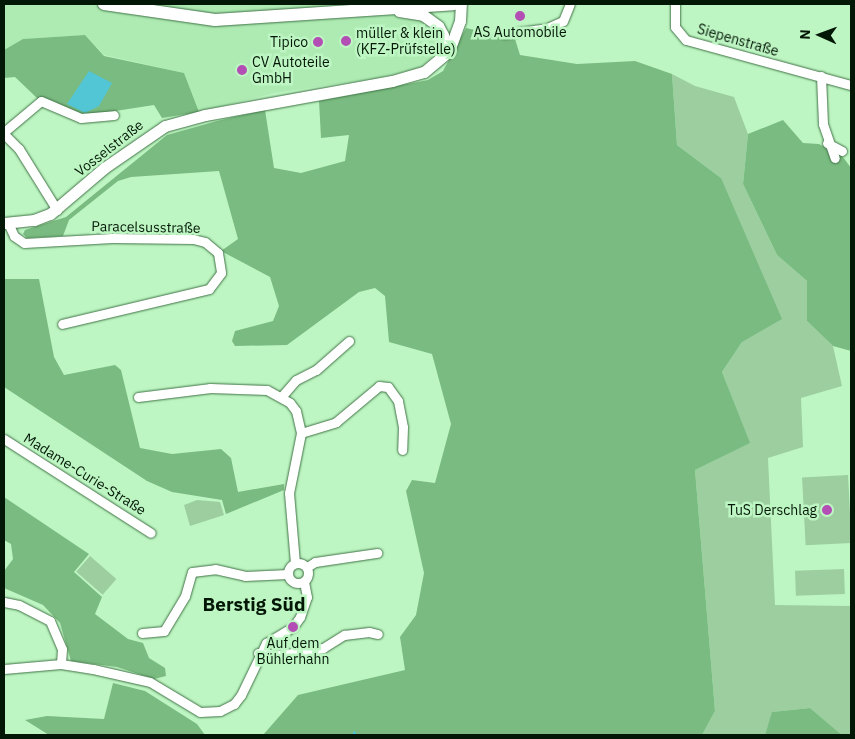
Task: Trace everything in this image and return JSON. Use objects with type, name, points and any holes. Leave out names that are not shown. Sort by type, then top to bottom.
[{"type":"main road","points":[[104,4],[215,20],[453,4]]},
{"type":"street","name":"Vosselstraße","points":[[6,223],[34,220],[57,210],[104,168],[165,126],[256,104],[411,77],[439,62],[454,40],[461,4]]},
{"type":"street","points":[[504,34],[547,28],[563,21],[570,4]]},
{"type":"street","name":"Siepenstraße","points":[[675,4],[675,27],[686,40],[851,85]]},
{"type":"street","points":[[385,9],[423,15],[433,20],[443,35],[439,62]]},
{"type":"street","points":[[822,76],[823,124],[827,143],[834,158]]},
{"type":"street","points":[[57,210],[19,149],[4,133],[33,104],[41,101],[81,118],[114,115]]},
{"type":"street","points":[[827,143],[842,151]]},
{"type":"street","name":"Paracelsusstraße","points":[[6,223],[14,236],[24,243],[112,238],[193,239],[206,242],[218,253],[221,274],[209,289],[62,324]]},
{"type":"street","points":[[282,396],[296,380],[316,370],[349,341]]},
{"type":"street","points":[[301,433],[336,422],[379,386],[388,387],[398,402],[403,427],[402,450]]},
{"type":"street","points":[[138,397],[210,388],[267,390],[282,396],[296,411],[301,433],[289,493],[295,562],[288,574]]},
{"type":"street","name":"Madame-Curie-Straße","points":[[4,439],[151,533]]},
{"type":"street","points":[[307,567],[316,562],[377,553]]},
{"type":"street","points":[[295,562],[307,567]]},
{"type":"street","points":[[288,574],[294,582],[304,581],[308,576],[307,567]]},
{"type":"street","points":[[142,633],[164,631],[185,596],[192,572],[215,569],[245,576],[288,574]]},
{"type":"street","points":[[4,669],[61,664],[150,682],[200,712],[220,711],[234,704],[240,695],[258,653],[266,643],[293,627],[300,617],[307,597],[304,581]]},
{"type":"street","points":[[4,602],[19,605],[50,621],[62,650],[61,664]]},
{"type":"street","points":[[258,653],[280,655],[323,648],[344,635],[369,632],[378,634]]},
{"type":"shaded area","points":[[4,4],[433,4],[434,56],[419,68],[378,78],[275,93],[199,112],[184,73],[104,55],[85,35],[23,39],[4,50]]},
{"type":"shaded area","points":[[466,28],[515,39],[520,55],[577,64],[635,61],[672,74],[677,145],[721,178],[782,319],[742,342],[722,372],[750,443],[695,470],[715,711],[702,735],[263,735],[298,695],[405,670],[400,637],[416,615],[424,573],[406,491],[412,480],[435,483],[451,424],[432,354],[389,342],[385,296],[375,288],[359,292],[287,345],[235,346],[232,341],[235,331],[273,321],[279,306],[270,277],[221,251],[238,239],[219,171],[131,177],[118,181],[69,220],[63,236],[27,238],[23,234],[25,230],[66,217],[167,135],[265,110],[274,168],[301,173],[345,161],[349,135],[321,138],[319,101],[428,80],[443,71]]},
{"type":"shaded area","points":[[85,35],[104,56],[184,73],[199,112],[162,118],[154,105],[83,116],[53,101],[38,99],[15,77],[4,78],[4,50],[23,39]]},
{"type":"shaded area","points":[[672,74],[695,86],[734,97],[748,134],[743,184],[777,255],[807,281],[807,321],[833,346],[842,386],[801,398],[803,447],[768,458],[775,605],[851,606],[851,735],[842,735],[810,708],[773,712],[765,735],[702,735],[715,711],[695,470],[749,443],[722,372],[742,342],[721,178],[677,145]]},
{"type":"shaded area","points":[[783,120],[803,143],[819,144],[843,157],[851,168],[851,351],[833,346],[807,321],[807,281],[777,255],[743,184],[748,134]]},
{"type":"shaded area","points":[[4,279],[39,279],[54,357],[64,375],[115,365],[121,370],[140,448],[172,454],[221,449],[231,458],[238,492],[284,484],[284,490],[226,514],[222,500],[172,492],[147,481],[4,387]]},
{"type":"shaded area","name":"TuS Derschlag","points":[[848,475],[851,543],[806,545],[802,477]]},
{"type":"shaded area","points":[[4,497],[89,554],[74,572],[102,597],[95,614],[128,639],[143,643],[149,658],[165,668],[166,676],[154,679],[117,667],[71,661],[60,623],[43,605],[4,588],[4,571],[13,559],[11,544],[4,540]]},
{"type":"shaded area","points":[[197,500],[220,502],[224,515],[190,526],[184,505]]},
{"type":"shaded area","points":[[90,556],[116,579],[103,595],[76,572]]},
{"type":"shaded area","points":[[844,569],[845,594],[796,596],[795,571]]},
{"type":"shaded area","points":[[113,683],[145,691],[197,724],[205,735],[49,735],[25,720],[47,716],[104,719]]},
{"type":"shaded area","points":[[810,708],[842,735],[765,735],[772,712]]},
{"type":"water","points":[[89,71],[112,83],[99,106],[85,113],[67,104]]},
{"type":"place","name":"AS Automobile","points":[[520,16]]},
{"type":"place","name":"müller & klein (KFZ-Prüfstelle)","points":[[346,41]]},
{"type":"place","name":"Tipico","points":[[318,42]]},
{"type":"place","name":"CV Autoteile GmbH","points":[[242,70]]},
{"type":"place","name":"TuS Derschlag","points":[[827,510]]},
{"type":"place","name":"Auf dem Bühlerhahn","points":[[293,627]]},
{"type":"district","name":"Berstig Süd","points":[[254,605]]}]
